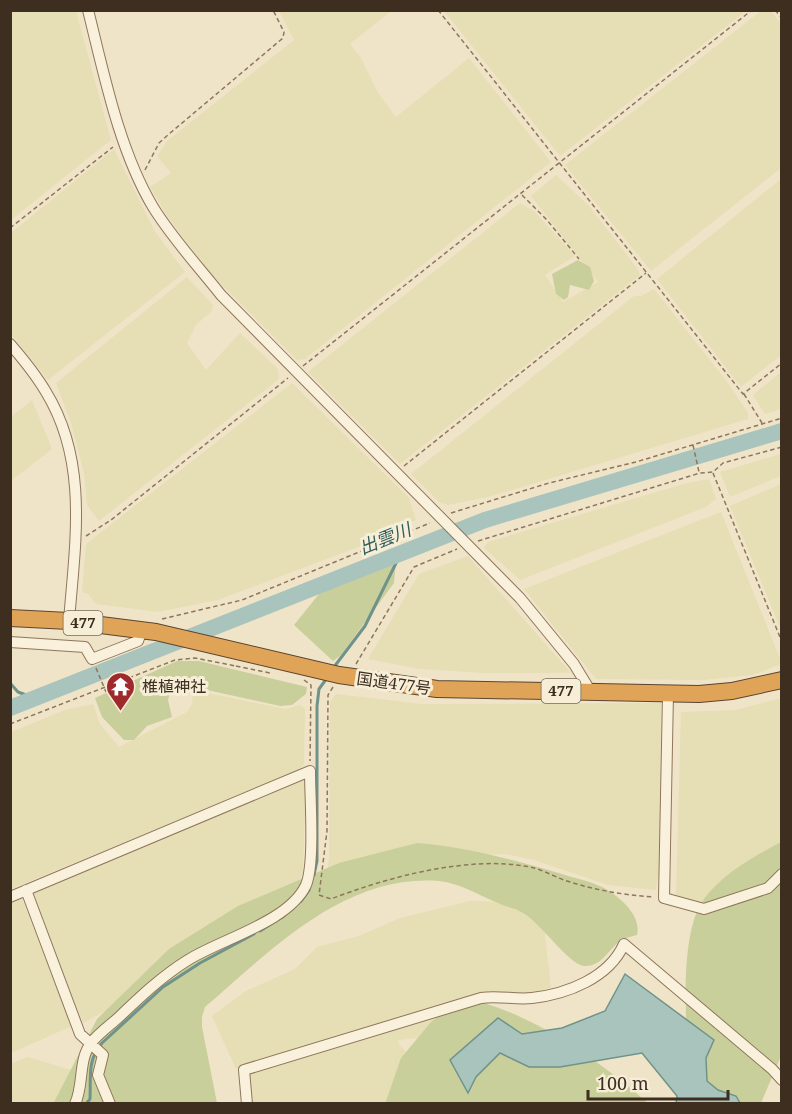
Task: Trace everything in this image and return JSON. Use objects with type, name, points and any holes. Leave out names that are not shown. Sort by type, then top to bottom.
[{"type":"highway","name":"国道477号","points":[[10,618],[69,621],[149,631],[217,645],[237,658],[321,670],[336,680],[362,679],[437,689],[668,694],[732,692],[782,680]]},
{"type":"street","points":[[88,10],[108,89],[124,138],[153,207],[221,295],[441,518],[547,630],[574,664],[591,692]]},
{"type":"street","points":[[10,344],[47,393],[71,454],[76,491],[69,621]]},
{"type":"street","points":[[10,642],[85,647],[92,659],[138,641],[149,631]]},
{"type":"street","points":[[668,694],[664,898],[704,909],[768,888],[782,874]]},
{"type":"street","points":[[10,897],[310,771],[310,864],[305,885],[294,900],[275,915],[177,967],[94,1047],[82,1062],[80,1093],[75,1104]]},
{"type":"street","points":[[26,890],[80,1034],[103,1055],[98,1075],[110,1104]]},
{"type":"street","points":[[247,1104],[244,1070],[481,998],[501,995],[530,998],[556,993],[586,982],[606,970],[618,958],[624,944],[772,1069],[782,1080]]},
{"type":"path","points":[[140,179],[159,143],[283,38],[284,32],[273,10]]},
{"type":"path","points":[[438,10],[743,394],[763,424]]},
{"type":"path","points":[[75,542],[111,520],[752,10]]},
{"type":"path","points":[[775,10],[782,18]]},
{"type":"path","points":[[10,228],[124,138]]},
{"type":"path","points":[[521,194],[547,220],[579,259]]},
{"type":"path","points":[[396,472],[647,273]]},
{"type":"path","points":[[743,394],[782,363]]},
{"type":"path","points":[[149,631],[158,620],[242,600],[441,518],[549,483],[636,462],[782,418]]},
{"type":"path","points":[[693,443],[700,473]]},
{"type":"path","points":[[362,679],[363,667],[356,664],[410,572],[427,560],[618,496],[700,473],[713,472],[723,463],[782,447]]},
{"type":"path","points":[[713,472],[782,642]]},
{"type":"path","points":[[10,724],[175,660],[237,658],[280,675]]},
{"type":"path","points":[[93,662],[106,692]]},
{"type":"path","points":[[302,679],[311,685],[310,771]]},
{"type":"path","points":[[336,680],[327,695],[327,831],[319,895],[331,899],[425,872],[474,865],[508,864],[532,867],[564,880],[616,894],[664,898]]},
{"type":"shaded area","points":[[11,10],[76,11],[111,140],[11,220]]},
{"type":"shaded area","points":[[762,10],[771,11],[781,24],[781,168],[651,271],[565,165]]},
{"type":"shaded area","points":[[279,11],[391,11],[350,44],[361,58],[378,93],[396,117],[469,58],[551,162],[305,359],[297,360],[209,272],[167,216],[150,187],[171,173],[157,156],[167,141],[294,40]]},
{"type":"shaded area","points":[[444,11],[746,11],[560,156]]},
{"type":"shaded area","points":[[114,149],[154,230],[185,272],[48,380],[11,334],[11,233]]},
{"type":"shaded area","points":[[556,175],[589,206],[640,275],[400,464],[308,372],[520,203],[534,211],[575,256],[545,275],[563,302],[598,282],[531,196]]},
{"type":"shaded area","points":[[781,179],[781,355],[741,387],[657,279]]},
{"type":"shaded area","points":[[187,277],[213,305],[212,311],[196,325],[187,343],[206,370],[240,333],[278,369],[279,379],[99,521],[87,505],[84,473],[71,423],[56,383]]},
{"type":"shaded area","points":[[654,289],[728,383],[748,413],[748,419],[492,496],[448,505],[439,502],[411,474],[634,296],[641,296]]},
{"type":"shaded area","points":[[781,372],[781,409],[765,414],[753,395]]},
{"type":"shaded area","points":[[292,383],[409,498],[416,520],[385,531],[385,537],[218,600],[158,612],[96,604],[88,594],[82,592],[86,544]]},
{"type":"shaded area","points":[[32,400],[52,449],[11,481],[11,417]]},
{"type":"shaded area","points":[[781,454],[781,476],[730,497],[720,472]]},
{"type":"shaded area","points":[[709,479],[716,499],[706,507],[520,580],[484,548],[488,542],[687,483]]},
{"type":"shaded area","points":[[781,484],[781,630],[730,506]]},
{"type":"shaded area","points":[[721,512],[781,661],[781,664],[753,675],[704,680],[596,679],[524,589]]},
{"type":"shaded area","points":[[468,556],[571,673],[483,673],[419,669],[368,659],[419,574]]},
{"type":"shaded area","points":[[193,690],[285,709],[300,705],[305,708],[304,764],[299,770],[11,889],[11,732],[65,710],[93,704],[100,724],[119,747],[187,712],[192,704]]},
{"type":"shaded area","points":[[336,694],[421,704],[661,703],[660,865],[656,890],[608,885],[534,860],[505,854],[469,856],[326,881],[329,857],[330,702]]},
{"type":"shaded area","points":[[781,698],[781,872],[715,902],[697,903],[676,897],[681,712],[736,710]]},
{"type":"shaded area","points":[[302,779],[306,782],[303,870],[299,883],[128,999],[83,1023],[29,894]]},
{"type":"shaded area","points":[[22,899],[72,1026],[11,1053],[10,900]]},
{"type":"shaded area","points":[[470,901],[510,902],[543,918],[551,988],[521,994],[489,991],[236,1069],[212,1016],[246,991],[295,969],[317,947],[359,936],[400,918]]},
{"type":"shaded area","points":[[476,1006],[437,1036],[398,1040],[400,1046],[422,1066],[422,1103],[252,1103],[249,1072]]},
{"type":"shaded area","points":[[28,1057],[78,1072],[72,1103],[11,1104],[11,1064]]},
{"type":"green space","points":[[578,260],[590,267],[594,281],[589,290],[570,285],[568,297],[564,300],[556,294],[552,274]]},
{"type":"green space","points":[[396,561],[394,583],[341,655],[333,661],[294,625],[319,594]]},
{"type":"green space","points":[[177,661],[199,661],[307,687],[306,694],[292,705],[280,706],[193,687],[172,686],[168,700],[172,717],[147,726],[134,740],[124,740],[102,717],[95,698]]},
{"type":"green space","points":[[781,842],[781,1056],[761,1103],[692,1104],[686,1028],[686,968],[689,940],[695,917],[711,890],[729,874]]},
{"type":"green space","points":[[417,843],[490,855],[597,885],[615,895],[633,913],[638,928],[637,935],[619,942],[597,963],[584,966],[570,958],[523,913],[462,887],[439,881],[404,882],[371,890],[340,903],[311,920],[205,1007],[202,1027],[217,1103],[53,1104],[97,1019],[169,949],[238,906],[339,863]]},
{"type":"green space","points":[[463,998],[512,1013],[562,1039],[608,1070],[648,1103],[385,1104],[401,1058],[431,1022]]},
{"type":"water","points":[[625,974],[714,1040],[706,1058],[707,1081],[718,1090],[736,1096],[740,1103],[676,1103],[677,1096],[642,1053],[560,1067],[529,1067],[500,1053],[476,1077],[468,1093],[450,1060],[498,1018],[522,1034],[562,1028],[605,1011]]},
{"type":"waterway","name":"出雲川","points":[[10,708],[485,520],[782,431]]},
{"type":"waterway","points":[[334,667],[365,626],[402,551]]},
{"type":"waterway","points":[[314,875],[317,861],[317,706],[319,689],[327,678]]},
{"type":"waterway","points":[[10,683],[18,692],[34,698]]},
{"type":"waterway","points":[[301,901],[309,890]]},
{"type":"waterway","points":[[260,931],[284,916]]},
{"type":"waterway","points":[[86,1104],[90,1099],[92,1063],[102,1043],[163,987],[200,963],[254,934]]},
{"type":"place","name":"椎植神社","points":[[121,712]]}]
